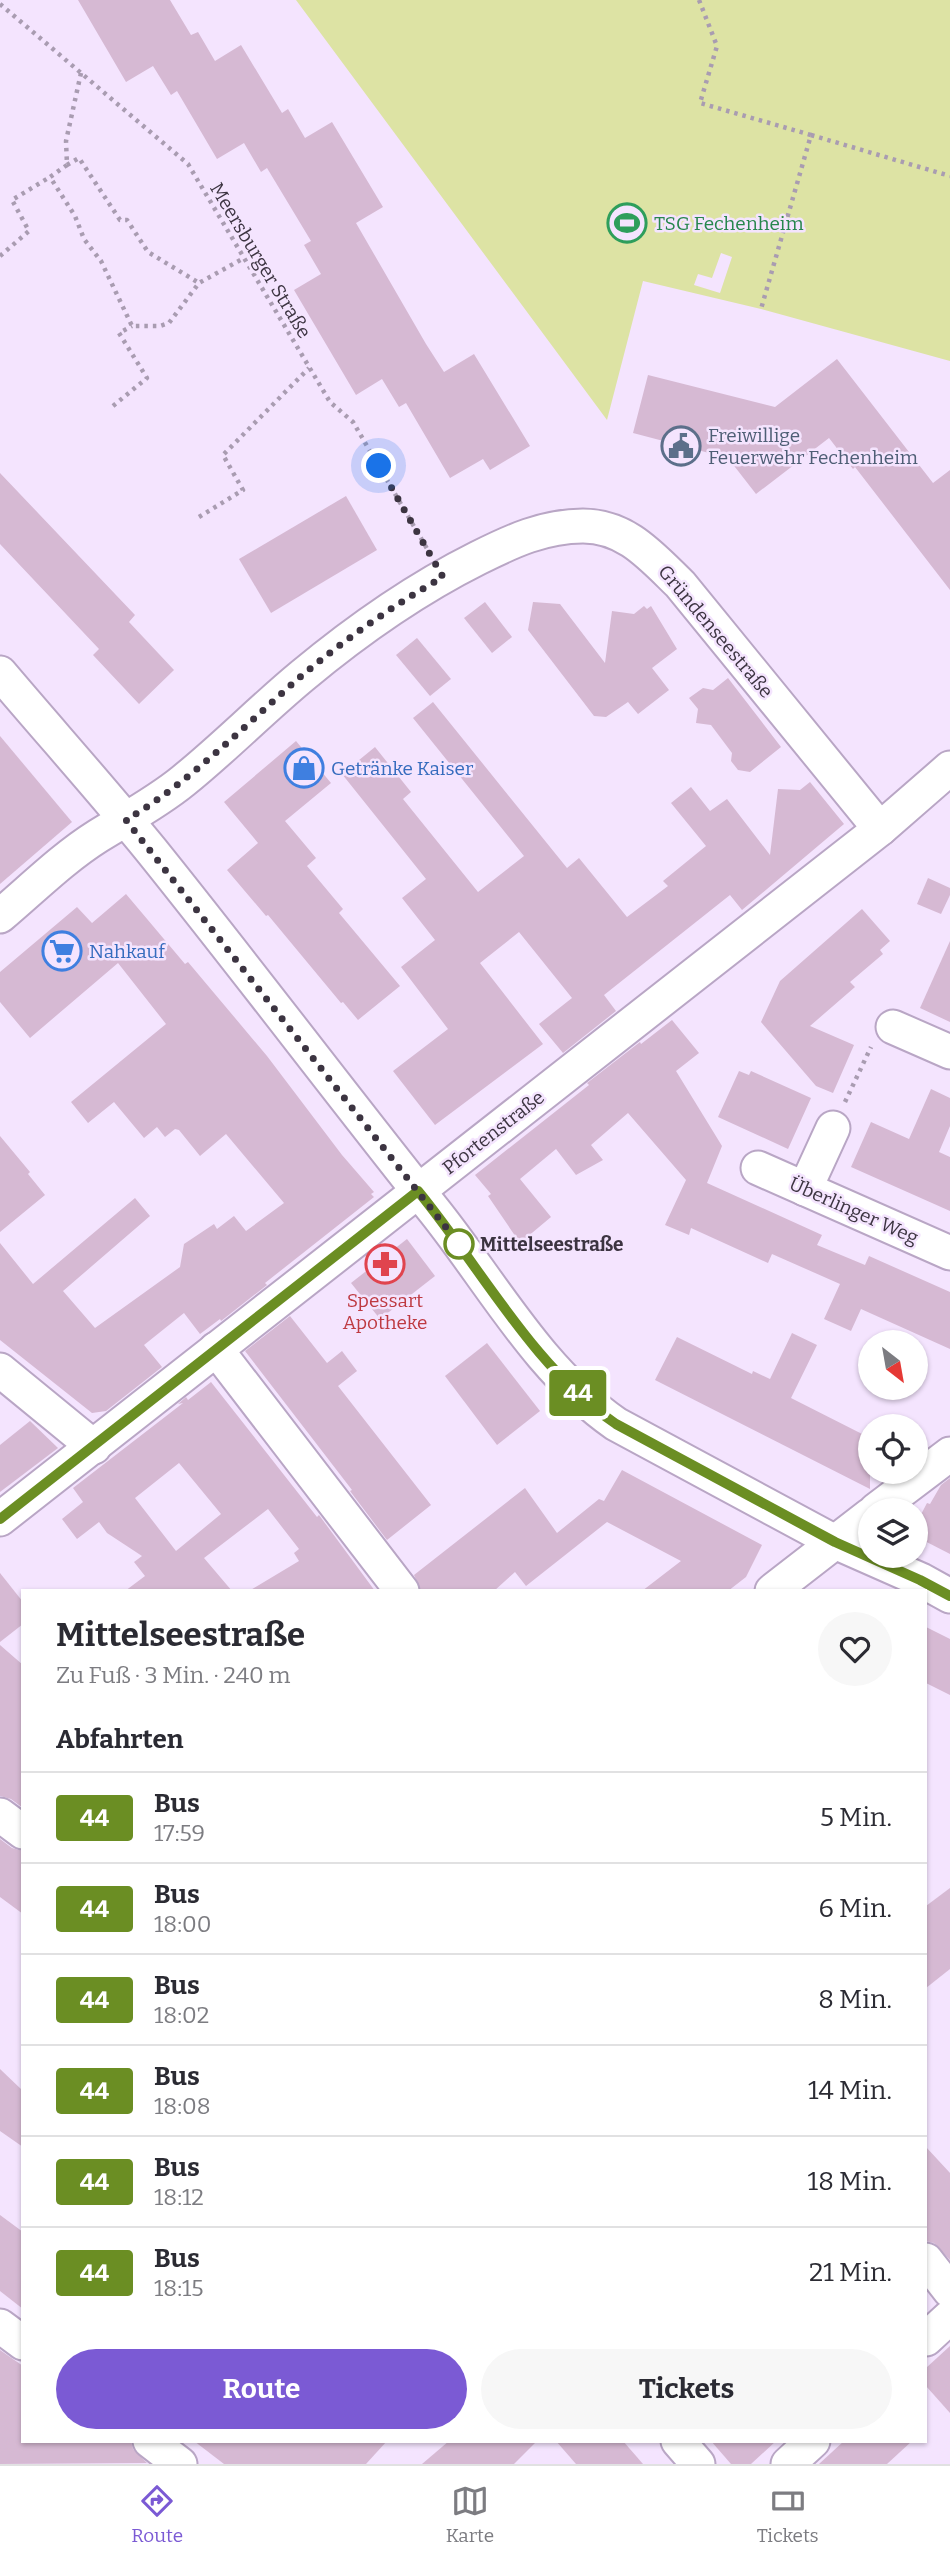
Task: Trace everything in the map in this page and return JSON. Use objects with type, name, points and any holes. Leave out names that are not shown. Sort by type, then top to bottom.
[{"type":"street","name":"Gründenseestraße","points":[[0,916],[97,836],[126,820],[183,781],[330,654],[405,599],[525,536],[555,528],[585,526],[605,529],[633,540],[680,584],[880,829]]},
{"type":"street","points":[[0,673],[126,820],[418,1191],[524,1333],[572,1387],[616,1424],[835,1542],[950,1596]]},
{"type":"street","name":"Pfortenstraße","points":[[0,1519],[880,829],[950,768]]},
{"type":"street","points":[[893,1027],[950,1052]]},
{"type":"street","points":[[805,1189],[833,1128]]},
{"type":"street","name":"Überlinger Weg","points":[[758,1168],[950,1253]]},
{"type":"street","points":[[216,1349],[400,1589]]},
{"type":"street","points":[[0,1370],[94,1447]]},
{"type":"street","points":[[892,1498],[950,1454]]},
{"type":"street","points":[[775,1589],[858,1524]]},
{"type":"street","points":[[0,1815],[21,1831]]},
{"type":"street","points":[[927,2261],[950,2291]]},
{"type":"street","points":[[927,2338],[950,2317]]},
{"type":"street","points":[[680,2443],[698,2464]]},
{"type":"street","points":[[788,2464],[811,2443]]},
{"type":"path","points":[[699,0],[717,46],[700,103],[950,176]]},
{"type":"path","name":"Meersburger Straße","points":[[0,4],[188,164],[330,402],[353,422],[443,577]]},
{"type":"path","points":[[67,165],[66,141],[81,73]]},
{"type":"path","points":[[761,309],[811,135]]},
{"type":"path","points":[[0,256],[29,231],[12,200],[79,158],[120,220],[127,220],[148,252],[199,283]]},
{"type":"path","points":[[50,177],[75,216],[84,239],[100,261],[132,326]]},
{"type":"path","points":[[113,406],[147,378],[120,333],[132,326],[160,326],[169,323],[199,283],[244,258]]},
{"type":"path","points":[[199,517],[243,489],[223,455],[309,369]]},
{"type":"path","points":[[833,1128],[877,1034],[893,1027]]},
{"type":"green space","name":"TSG Fechenheim","points":[[296,0],[950,0],[950,361],[761,309],[643,281],[607,420]],"holes":[[[721,253],[732,257],[720,293],[694,285],[698,274],[712,278]]]},
{"type":"building","points":[[78,0],[170,0],[191,35],[198,32],[215,61],[241,45],[282,113],[288,109],[305,138],[332,122],[383,207],[356,223],[426,344],[444,372],[474,354],[530,446],[490,470],[483,459],[450,478],[406,403],[399,407],[382,379],[356,395],[294,290],[321,274],[304,245],[311,241],[267,168],[261,172],[244,143],[217,159],[177,91],[171,95],[153,66],[126,82]]},
{"type":"building","points":[[837,359],[933,483],[950,470],[950,590],[855,467],[853,469],[829,438],[756,494],[728,458],[633,433],[648,375],[775,407]]},
{"type":"building","points":[[0,473],[135,615],[129,622],[174,670],[139,704],[93,655],[99,649],[0,544]]},
{"type":"building","points":[[346,496],[377,550],[271,613],[239,559]]},
{"type":"building","points":[[485,602],[512,637],[492,653],[464,618]]},
{"type":"building","points":[[533,602],[560,604],[605,663],[612,611],[634,614],[644,606],[647,609],[651,606],[677,649],[652,668],[669,690],[638,714],[628,702],[606,717],[594,716],[528,630]]},
{"type":"building","points":[[417,638],[451,679],[430,696],[396,655]]},
{"type":"building","points":[[728,678],[781,747],[750,772],[738,770],[731,761],[732,753],[711,725],[696,723],[698,709],[689,698],[703,688],[713,690]]},
{"type":"building","points":[[433,702],[567,868],[579,858],[627,917],[668,886],[663,881],[706,846],[671,803],[691,787],[710,811],[727,799],[770,855],[778,789],[800,790],[810,782],[844,824],[742,910],[730,895],[604,995],[616,1011],[563,1053],[539,1024],[572,998],[519,932],[480,963],[543,1044],[435,1125],[393,1071],[448,1029],[401,967],[435,940],[402,898],[426,879],[342,774],[375,747],[411,792],[403,799],[478,892],[524,856],[413,718]]},
{"type":"building","points":[[0,736],[72,822],[0,884]]},
{"type":"building","points":[[296,741],[331,783],[285,821],[316,858],[307,866],[343,909],[339,913],[400,986],[358,1020],[227,870],[258,843],[224,802]]},
{"type":"building","points":[[928,878],[950,888],[950,895],[941,914],[917,904]]},
{"type":"building","points":[[126,894],[185,964],[188,962],[267,1056],[342,1155],[374,1192],[371,1194],[374,1197],[265,1283],[267,1285],[200,1334],[184,1313],[144,1345],[162,1367],[106,1411],[92,1413],[0,1340],[0,1243],[33,1284],[135,1198],[150,1216],[63,1291],[95,1328],[180,1267],[184,1244],[214,1224],[217,1229],[234,1216],[246,1231],[284,1203],[226,1134],[200,1156],[179,1130],[175,1129],[165,1137],[157,1127],[144,1138],[114,1102],[88,1123],[71,1102],[166,1024],[118,963],[30,1038],[0,1002],[0,972],[77,907],[92,923]]},
{"type":"building","points":[[862,909],[890,941],[880,950],[883,954],[850,982],[855,987],[810,1026],[854,1045],[833,1093],[816,1086],[761,1022],[780,981]]},
{"type":"building","points":[[950,941],[950,1022],[920,1008]]},
{"type":"building","points":[[672,1020],[699,1053],[676,1071],[722,1146],[707,1183],[822,1235],[817,1245],[865,1265],[869,1256],[950,1292],[950,1349],[928,1339],[928,1330],[908,1330],[861,1309],[851,1331],[824,1319],[840,1284],[772,1254],[768,1263],[691,1228],[689,1235],[665,1225],[686,1180],[628,1113],[591,1145],[603,1160],[576,1175],[556,1149],[520,1179],[551,1217],[520,1243],[488,1196],[491,1194],[475,1175],[589,1085],[587,1083],[640,1042],[641,1044]]},
{"type":"building","points":[[739,1071],[749,1075],[751,1071],[811,1098],[788,1149],[718,1117]]},
{"type":"building","points":[[931,1089],[950,1098],[950,1126],[939,1152],[950,1157],[950,1211],[851,1167],[871,1122],[909,1139]]},
{"type":"building","points":[[0,1136],[45,1195],[0,1232]]},
{"type":"building","points":[[407,1239],[435,1276],[380,1319],[351,1283]]},
{"type":"building","points":[[290,1316],[327,1363],[342,1351],[357,1371],[338,1386],[431,1505],[387,1540],[245,1351]]},
{"type":"building","points":[[792,1333],[817,1345],[791,1398],[858,1432],[858,1483],[655,1380],[677,1337],[752,1374],[753,1371],[770,1379]]},
{"type":"building","points":[[487,1343],[540,1411],[497,1445],[445,1376]]},
{"type":"building","points":[[211,1382],[317,1517],[319,1515],[374,1589],[252,1589],[299,1561],[294,1553],[299,1549],[268,1509],[204,1558],[230,1589],[128,1589],[145,1576],[134,1562],[142,1556],[107,1533],[99,1522],[77,1539],[62,1519],[83,1502],[73,1488],[183,1403],[178,1404],[186,1397],[188,1400]],"holes":[[[179,1463],[221,1514],[176,1551],[135,1498]]]},
{"type":"building","points":[[30,1421],[58,1448],[0,1492],[0,1445]]},
{"type":"building","points":[[622,1470],[762,1545],[746,1577],[731,1589],[645,1589],[681,1561],[607,1522],[526,1586],[515,1572],[496,1589],[420,1589],[414,1575],[525,1488],[557,1533],[599,1499],[604,1501]]},
{"type":"building","points":[[950,1478],[950,1554],[928,1543],[928,1503],[941,1485]]},
{"type":"building","points":[[0,1573],[21,1599],[21,1626],[0,1642]]},
{"type":"building","points":[[927,1628],[950,1639],[950,1695],[927,1684]]},
{"type":"building","points":[[0,1645],[21,1663],[21,1806],[11,1799],[0,1796]]},
{"type":"building","points":[[0,1839],[12,1848],[21,1850],[21,1913],[0,1897]]},
{"type":"building","points":[[950,1888],[950,1969],[927,1987],[927,1905]]},
{"type":"building","points":[[0,2069],[21,2089],[21,2146],[0,2131]]},
{"type":"building","points":[[927,2148],[950,2173],[950,2260],[934,2243],[927,2241]]},
{"type":"building","points":[[0,2215],[21,2231],[21,2307],[0,2291]]},
{"type":"building","points":[[950,2346],[950,2413],[927,2387],[927,2367]]},
{"type":"building","points":[[0,2350],[21,2365],[21,2443],[132,2443],[133,2449],[147,2463],[0,2464]]},
{"type":"building","points":[[197,2443],[385,2443],[366,2464],[224,2464]]},
{"type":"building","points":[[447,2443],[535,2443],[514,2464],[422,2464]]},
{"type":"building","points":[[558,2443],[625,2443],[643,2464],[576,2464]]},
{"type":"building","points":[[713,2443],[774,2443],[751,2464],[731,2464]]},
{"type":"building","points":[[842,2443],[910,2443],[887,2464],[819,2464]]},
{"type":"bus line","name":"44","points":[[0,1519],[418,1191],[524,1333],[546,1360],[595,1409],[616,1424],[835,1542],[950,1596]]},
{"type":"place","name":"TSG Fechenheim","points":[[627,223]]},
{"type":"place","name":"Freiwillige Feuerwehr Fechenheim","points":[[681,446]]},
{"type":"place","name":"Getränke Kaiser","points":[[304,768]]},
{"type":"place","name":"Nahkauf","points":[[62,951]]},
{"type":"place","name":"Mittelseestraße","points":[[459,1244]]},
{"type":"place","name":"Spessart Apotheke","points":[[385,1264]]},
{"type":"route","points":[[379,466],[443,577],[405,599],[330,654],[183,781],[126,820],[459,1244]]}]
